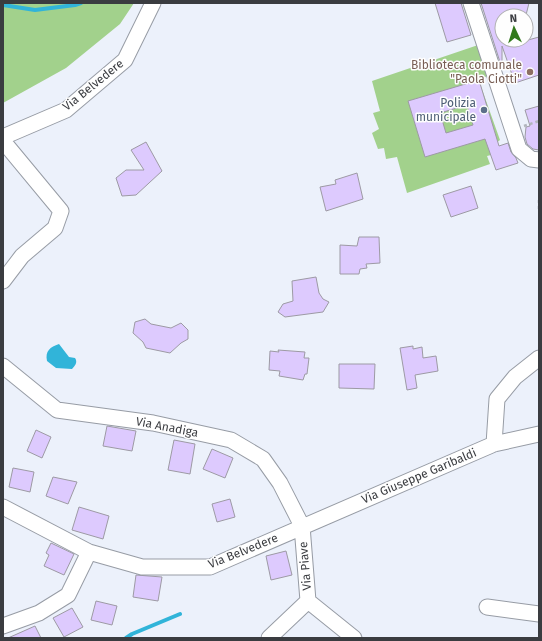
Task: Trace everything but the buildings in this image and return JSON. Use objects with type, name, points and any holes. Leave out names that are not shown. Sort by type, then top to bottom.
[{"type":"street","name":"Via Belvedere","points":[[3,137],[66,110],[125,60],[153,3]]},
{"type":"street","points":[[471,3],[519,149],[531,159],[539,160]]},
{"type":"street","points":[[3,141],[61,211],[55,228],[22,256],[3,281]]},
{"type":"street","points":[[494,444],[497,399],[515,377],[539,358]]},
{"type":"street","name":"Via Anadiga","points":[[3,366],[57,410],[153,423],[231,440],[263,459],[280,483],[302,526]]},
{"type":"street","name":"Via Giuseppe Garibaldi","points":[[302,526],[494,444],[539,434]]},
{"type":"street","name":"Via Belvedere","points":[[3,507],[89,552],[142,567],[210,567],[302,526]]},
{"type":"street","name":"Via Piave","points":[[269,638],[308,601],[302,526]]},
{"type":"street","points":[[3,626],[39,614],[68,595],[89,552]]},
{"type":"street","points":[[308,601],[354,638]]},
{"type":"street","points":[[487,607],[539,614]]},
{"type":"path","points":[[539,200],[539,210]]},
{"type":"green space","points":[[3,3],[134,3],[120,24],[66,68],[3,103]]},
{"type":"green space","points":[[484,43],[493,72],[479,81],[500,140],[496,143],[499,153],[487,156],[490,164],[407,193],[397,157],[386,159],[384,148],[378,149],[372,133],[379,129],[373,113],[380,111],[372,81]]},
{"type":"water","points":[[59,344],[69,357],[76,359],[76,364],[72,369],[56,368],[47,361],[49,350]]},
{"type":"waterway","points":[[3,5],[35,10],[81,3]]},
{"type":"waterway","points":[[126,638],[132,634],[180,614]]},
{"type":"place","name":"Biblioteca comunale \"Paola Ciotti\"","points":[[530,72]]},
{"type":"place","name":"Polizia municipale","points":[[484,110]]}]
